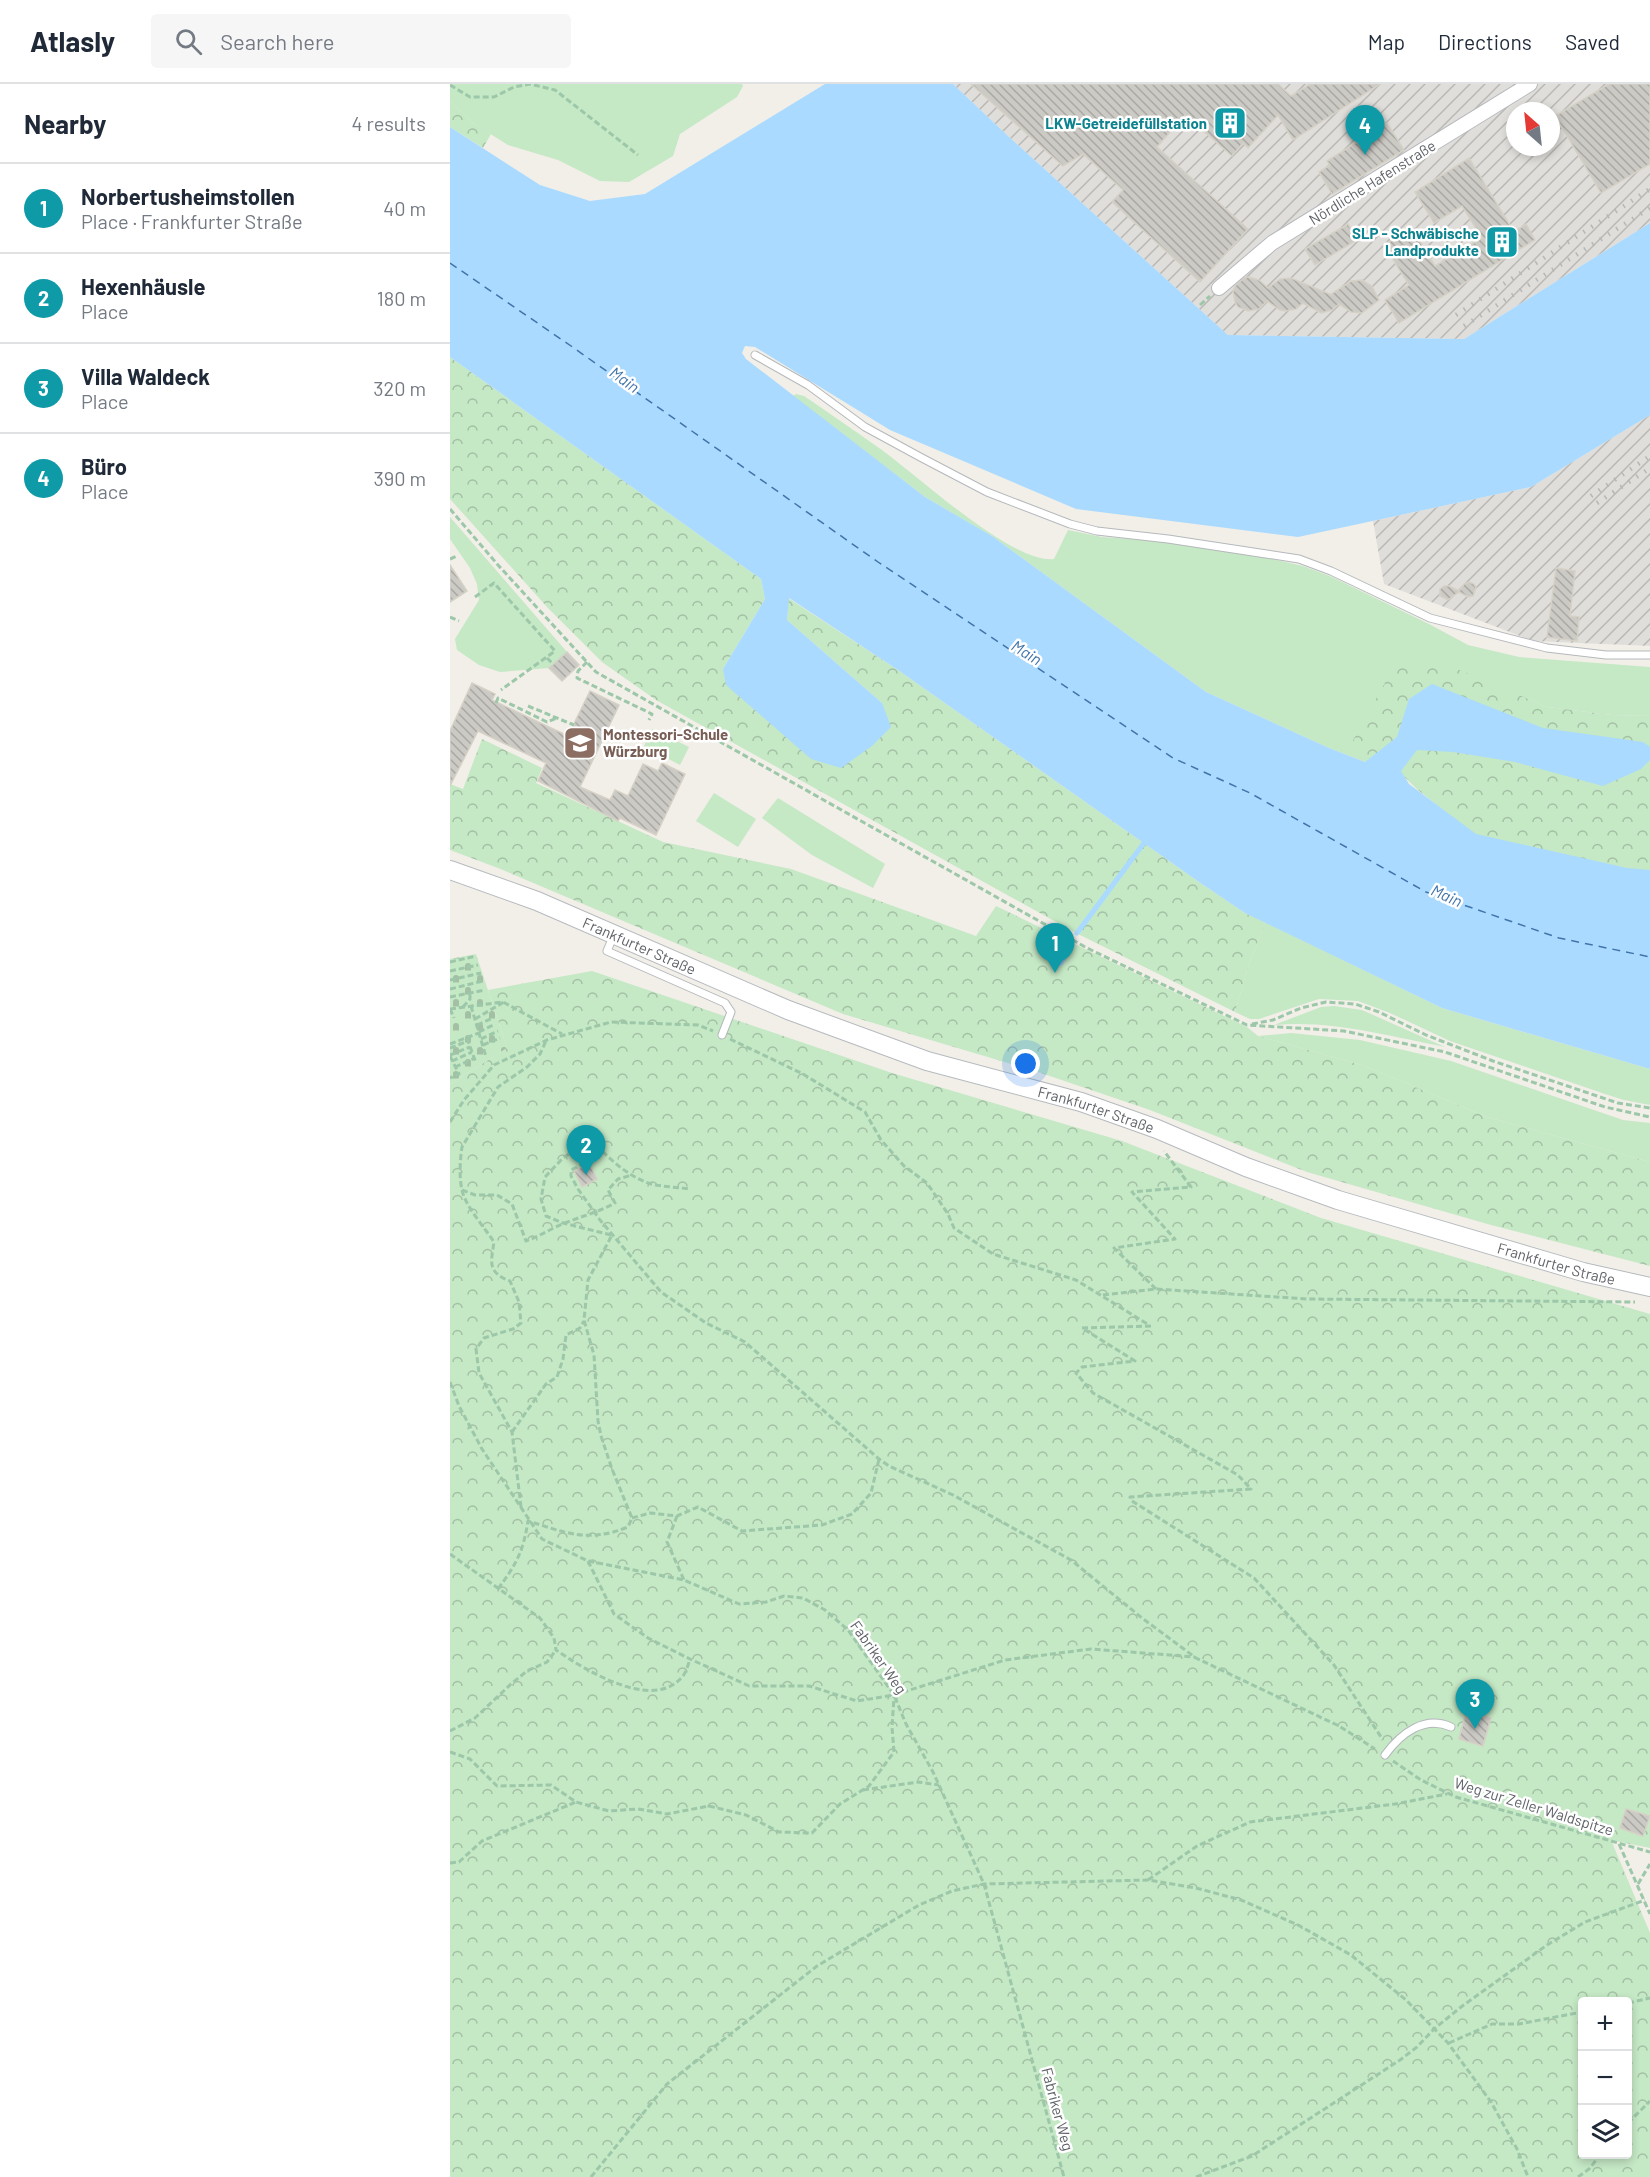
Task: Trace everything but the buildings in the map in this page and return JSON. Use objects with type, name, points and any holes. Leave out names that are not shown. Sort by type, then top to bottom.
[{"type":"main road","name":"Frankfurter Straße","points":[[450,870],[537,901],[788,1010],[927,1061],[1081,1102],[1157,1129],[1246,1167],[1338,1200],[1562,1266],[1650,1287]]},
{"type":"street","name":"Nördliche Hafenstraße","points":[[1219,288],[1272,243],[1530,84]]},
{"type":"lane","points":[[754,355],[808,385],[865,427],[922,458],[987,492],[1070,524],[1096,531],[1168,539],[1299,559],[1331,571],[1430,618],[1547,648],[1606,655],[1650,655]]},
{"type":"lane","points":[[614,934],[607,951],[725,1003],[731,1012],[722,1035]]},
{"type":"lane","points":[[1387,1752],[1407,1733],[1421,1725],[1431,1722],[1451,1727]]},
{"type":"path","points":[[450,85],[471,97],[494,97],[514,87],[530,84],[555,90],[638,155]]},
{"type":"path","points":[[450,509],[596,672],[1087,948],[1247,1025],[1344,1030],[1444,1052],[1605,1107],[1650,1117]]},
{"type":"path","points":[[450,559],[457,556]]},
{"type":"path","points":[[475,597],[494,583],[555,651],[501,690]]},
{"type":"path","points":[[450,617],[459,621]]},
{"type":"path","points":[[547,658],[553,664]]},
{"type":"path","points":[[587,662],[578,671],[577,678],[652,714],[649,720]]},
{"type":"path","points":[[496,703],[498,698],[547,722],[557,718]]},
{"type":"path","points":[[528,706],[574,725]]},
{"type":"path","points":[[450,962],[476,956]]},
{"type":"path","points":[[450,971],[478,965]]},
{"type":"path","points":[[450,980],[481,973]]},
{"type":"path","points":[[450,989],[483,981]]},
{"type":"path","points":[[450,998],[485,990]]},
{"type":"path","points":[[464,1007],[471,999],[470,993]]},
{"type":"path","points":[[454,1018],[450,1009],[504,1002],[563,1035]]},
{"type":"path","points":[[475,1019],[504,1002]]},
{"type":"path","points":[[1247,1025],[1273,1020],[1301,1008],[1326,1002],[1355,1004],[1493,1061],[1618,1103],[1650,1108]]},
{"type":"path","points":[[471,1006],[486,1057]]},
{"type":"path","points":[[477,1025],[493,1018]]},
{"type":"path","points":[[450,1122],[464,1100],[494,1065],[547,1040],[611,1022],[698,1025],[803,1074],[865,1112],[888,1149],[904,1166],[927,1183],[948,1214],[954,1228],[993,1254],[1076,1280],[1151,1326],[1082,1328],[1136,1361],[1082,1367],[1076,1373],[1093,1393],[1238,1475],[1251,1489],[1160,1496],[1135,1495],[1130,1497],[1132,1501],[1254,1578],[1334,1665],[1387,1752]]},
{"type":"path","points":[[450,1038],[451,1045],[495,1024]]},
{"type":"path","points":[[481,1039],[498,1031]]},
{"type":"path","points":[[483,1045],[500,1038]]},
{"type":"path","points":[[467,1039],[476,1063]]},
{"type":"path","points":[[522,1510],[512,1432],[479,1373],[476,1349],[484,1338],[513,1329],[521,1323],[519,1302],[510,1281],[498,1276],[491,1263],[494,1242],[468,1204],[462,1190],[462,1147],[498,1087],[527,1067],[540,1054],[547,1040]]},
{"type":"path","points":[[451,1058],[470,1047]]},
{"type":"path","points":[[451,1058],[472,1052]]},
{"type":"path","points":[[450,1078],[459,1074],[451,1058]]},
{"type":"path","points":[[450,1068],[475,1058]]},
{"type":"path","points":[[612,1235],[562,1223],[546,1216],[541,1199],[545,1176],[578,1147],[596,1145],[611,1161],[651,1184],[689,1189]]},
{"type":"path","points":[[1156,1288],[1114,1248],[1175,1239],[1132,1192],[1191,1187],[1162,1148]]},
{"type":"path","points":[[585,1163],[571,1170],[578,1189],[612,1235],[661,1292],[706,1323],[745,1342],[879,1460],[953,1495],[1071,1560],[1142,1618],[1196,1658]]},
{"type":"path","points":[[462,1190],[475,1195],[497,1195],[512,1204],[526,1241],[562,1223],[615,1203],[608,1190],[618,1179],[632,1175]]},
{"type":"path","points":[[512,1432],[546,1383],[557,1377],[563,1359],[566,1335],[580,1328],[584,1320],[588,1280],[612,1235]]},
{"type":"path","points":[[1101,1295],[1156,1288],[1307,1299],[1610,1303],[1635,1303],[1635,1299]]},
{"type":"path","points":[[498,1589],[517,1564],[525,1545],[528,1521],[586,1537],[610,1534],[628,1527],[632,1518],[601,1436],[594,1355],[584,1320]]},
{"type":"path","name":"Fabriker Weg","points":[[450,1382],[459,1406],[482,1449],[542,1539],[588,1561],[684,1580],[739,1604],[766,1602],[784,1596],[803,1598],[825,1611],[848,1630],[894,1695],[906,1724],[939,1785],[984,1884],[1064,2177]]},
{"type":"path","points":[[632,1518],[650,1514],[677,1516],[698,1507],[742,1531],[822,1525],[852,1514],[871,1493],[879,1460]]},
{"type":"path","points":[[677,1516],[667,1542],[684,1580]]},
{"type":"path","points":[[450,1554],[540,1618],[554,1638],[556,1650],[580,1667],[616,1683],[652,1692],[668,1687],[683,1676],[690,1659]]},
{"type":"path","points":[[588,1561],[614,1614],[648,1638],[749,1686],[809,1686],[857,1701],[894,1695],[1005,1660],[1091,1649],[1196,1658]]},
{"type":"path","points":[[450,1731],[475,1718],[527,1671],[547,1662],[556,1650]]},
{"type":"path","name":"Weg zur Zeller Waldspitze","points":[[1196,1658],[1339,1726],[1387,1752],[1420,1780],[1449,1793],[1650,1852]]},
{"type":"path","points":[[450,1752],[470,1759],[497,1786],[551,1785],[576,1802],[609,1811],[638,1809],[667,1814],[709,1806],[746,1815],[778,1832],[812,1833],[840,1804],[869,1786],[894,1752],[892,1727],[894,1695]]},
{"type":"path","points":[[862,1790],[918,1782],[939,1785]]},
{"type":"path","points":[[1148,1880],[1197,1846],[1250,1822],[1395,1804],[1449,1793]]},
{"type":"path","points":[[450,1863],[459,1862],[482,1841],[576,1802]]},
{"type":"path","points":[[1619,1844],[1650,1914]]},
{"type":"path","points":[[1638,1884],[1650,1864]]},
{"type":"path","points":[[591,2177],[667,2084],[817,1966],[919,1905],[952,1891],[984,1884],[1148,1880],[1196,1888],[1240,1900],[1298,1925],[1351,1955],[1406,2000],[1448,2043],[1491,2102],[1517,2149],[1528,2177]]},
{"type":"path","points":[[1196,2177],[1252,2156],[1400,2060],[1417,2047],[1434,2029],[1547,1944],[1585,1922],[1645,1900]]},
{"type":"path","points":[[1632,2002],[1650,1998]]},
{"type":"path","points":[[1448,2043],[1492,2024],[1520,2024],[1578,2013]]},
{"type":"path","points":[[1632,2119],[1650,2101]]},
{"type":"path","points":[[1578,2177],[1597,2159]]},
{"type":"shaded area","points":[[953,84],[1650,84],[1650,223],[1464,339],[1228,335]]},
{"type":"shaded area","points":[[1650,415],[1650,646],[1533,641],[1384,584],[1373,521],[1531,487]]},
{"type":"green space","points":[[450,84],[742,84],[743,86],[737,97],[680,134],[673,156],[629,182],[600,181],[558,160],[508,145],[473,123],[450,101]]},
{"type":"green space","points":[[450,101],[473,123],[491,134],[483,148],[450,127]]},
{"type":"green space","points":[[450,357],[761,579],[765,599],[723,669],[882,703],[787,620],[788,598],[898,670],[1199,882],[1245,913],[1265,922],[1248,967],[1235,1012],[1074,932],[656,700],[602,662],[547,607],[450,499]]},
{"type":"green space","points":[[796,394],[804,396],[879,448],[990,533],[1014,548],[1036,557],[1054,559],[1068,530],[1102,537],[1173,542],[1303,566],[1332,577],[1468,645],[1519,657],[1650,667],[1650,716],[1612,715],[1547,707],[1482,680],[1365,762],[1206,692],[992,536],[925,497],[793,396]]},
{"type":"green space","points":[[450,517],[567,652],[549,668],[500,672],[479,665],[457,650],[455,639],[479,600],[477,584],[470,568],[450,539]]},
{"type":"green space","points":[[1436,660],[1547,707],[1612,715],[1650,716],[1650,871],[1628,870],[1476,836],[1398,771],[1398,737],[1366,761],[1351,744],[1396,663]]},
{"type":"green space","points":[[652,729],[689,747],[680,765],[644,746]]},
{"type":"green space","points":[[482,739],[542,768],[536,783],[663,842],[791,869],[976,936],[996,906],[1247,1027],[1258,1036],[1365,1066],[1487,1117],[1650,1162],[1650,1266],[1491,1225],[1307,1172],[1150,1110],[1038,1072],[843,1014],[498,868],[450,850],[450,784],[463,789]]},
{"type":"green space","points":[[714,793],[756,819],[738,847],[696,821]]},
{"type":"green space","points":[[778,798],[885,864],[873,888],[812,855],[762,818]]},
{"type":"green space","points":[[1265,922],[1442,1008],[1650,1069],[1650,1105],[1605,1094],[1450,1041],[1358,1001],[1319,999],[1259,1019],[1250,1019],[1235,1012],[1248,967]]},
{"type":"green space","points":[[476,954],[507,1048],[450,1084],[450,959]]},
{"type":"green space","points":[[592,971],[892,1073],[1122,1141],[1321,1218],[1650,1314],[1650,1848],[1611,1840],[1650,1933],[1650,2177],[450,2177],[450,1084],[507,1048],[488,990]]},
{"type":"green space","points":[[1334,1006],[1362,1010],[1445,1047],[1339,1027],[1274,1025],[1321,1007]]},
{"type":"green space","points":[[1291,1033],[1360,1040],[1451,1061],[1623,1120],[1650,1123],[1650,1162],[1487,1117],[1365,1066],[1258,1036]]},
{"type":"water","name":"Main","points":[[825,84],[953,84],[1228,335],[1464,339],[1650,223],[1650,415],[1531,487],[1298,537],[1076,509],[890,430],[755,347],[745,346],[742,353],[746,359],[925,497],[992,536],[1206,692],[1329,748],[1365,762],[1397,737],[1409,699],[1432,684],[1543,728],[1643,742],[1650,747],[1650,760],[1641,769],[1603,786],[1515,762],[1453,752],[1417,750],[1401,771],[1409,784],[1476,834],[1627,868],[1650,870],[1650,1069],[1442,1008],[1245,913],[898,670],[789,598],[787,620],[882,703],[891,727],[872,746],[841,768],[811,759],[726,685],[723,669],[765,599],[761,579],[450,357],[450,127],[540,185],[590,201],[645,194]]},
{"type":"waterway","points":[[1077,933],[1144,843]]},
{"type":"waterway","points":[[1061,963],[1069,948]]},
{"type":"ferry route","points":[[450,263],[878,562],[1173,758],[1250,793],[1426,892],[1559,938],[1650,957]]},
{"type":"railway","points":[[1456,315],[1650,189]]},
{"type":"railway","points":[[1464,326],[1650,208]]},
{"type":"railway","points":[[1591,496],[1650,456]]},
{"type":"railway","points":[[1597,503],[1650,468]]},
{"type":"place","name":"LKW-Getreidefüllstation","points":[[1230,123]]},
{"type":"place","name":"Büro","points":[[1365,155]]},
{"type":"place","name":"SLP - Schwäbische Landprodukte","points":[[1502,242]]},
{"type":"place","name":"Montessori-Schule Würzburg","points":[[580,743]]},
{"type":"place","name":"Norbertusheimstollen","points":[[1055,973]]},
{"type":"place","name":"Hexenhäusle","points":[[586,1175]]},
{"type":"place","name":"Villa Waldeck","points":[[1475,1729]]}]
